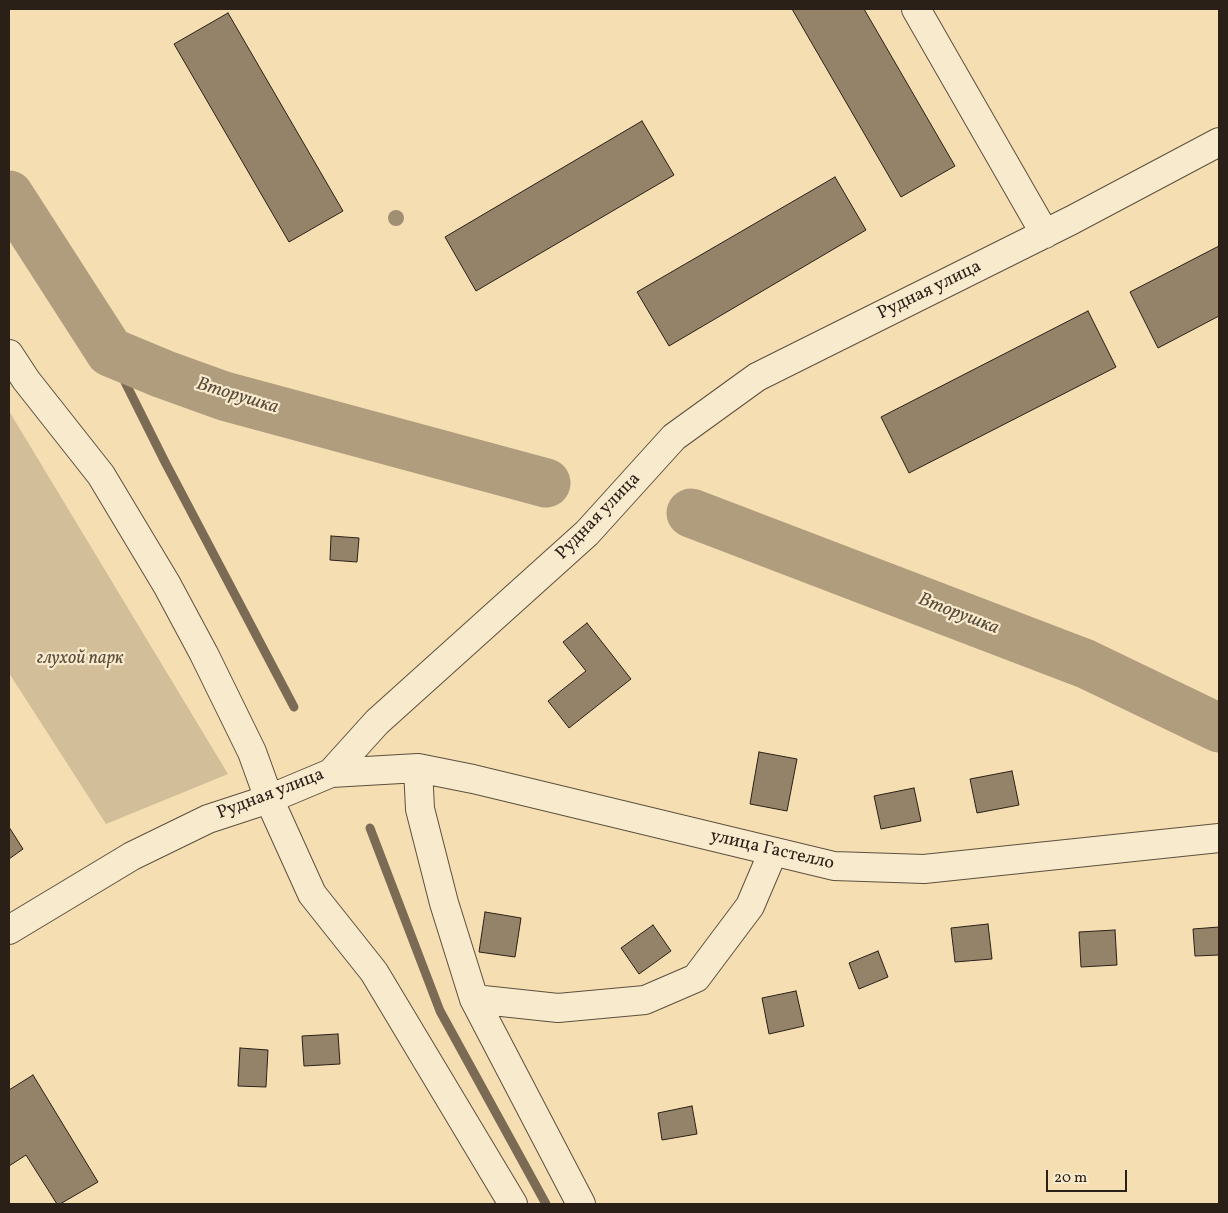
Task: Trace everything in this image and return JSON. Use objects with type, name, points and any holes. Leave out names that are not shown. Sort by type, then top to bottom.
[{"type":"street","points":[[916,9],[1045,234]]},
{"type":"street","name":"Рудная улица","points":[[9,930],[132,856],[208,820],[269,799],[331,773],[377,722],[587,533],[674,437],[757,377],[1045,234],[1219,142]]},
{"type":"street","points":[[9,354],[26,380],[102,476],[168,585],[252,752],[269,799],[312,894],[374,972],[513,1204]]},
{"type":"street","points":[[418,768],[420,809],[444,903],[474,999],[581,1204]]},
{"type":"street","name":"улица Гастелло","points":[[331,773],[418,768],[473,779],[834,866],[924,869],[1219,838]]},
{"type":"street","points":[[474,999],[558,1008],[645,1000],[696,978],[750,906],[773,852]]},
{"type":"green space","name":"глухой парк","points":[[9,411],[228,774],[106,824],[9,673]]},
{"type":"building","points":[[792,9],[864,9],[955,166],[901,197]]},
{"type":"building","points":[[228,13],[343,211],[289,242],[174,44]]},
{"type":"building","points":[[642,121],[674,175],[476,291],[445,237]]},
{"type":"building","points":[[835,177],[866,230],[669,346],[637,292]]},
{"type":"building","points":[[1219,246],[1219,316],[1158,348],[1130,292]]},
{"type":"building","points":[[1088,311],[1116,367],[909,473],[881,417]]},
{"type":"building","points":[[331,536],[359,538],[357,562],[330,560]]},
{"type":"building","points":[[587,623],[631,679],[569,728],[548,701],[586,671],[563,642]]},
{"type":"building","points":[[759,752],[797,759],[787,811],[750,804]]},
{"type":"building","points":[[1012,771],[1019,805],[977,813],[970,779]]},
{"type":"building","points":[[914,788],[921,821],[881,829],[874,796]]},
{"type":"building","points":[[9,827],[23,849],[9,859]]},
{"type":"building","points":[[485,912],[521,918],[515,957],[479,952]]},
{"type":"building","points":[[988,924],[992,959],[955,962],[951,928]]},
{"type":"building","points":[[653,925],[671,951],[639,974],[621,948]]},
{"type":"building","points":[[1219,927],[1219,955],[1195,956],[1193,929]]},
{"type":"building","points":[[1115,930],[1117,965],[1081,967],[1079,932]]},
{"type":"building","points":[[878,951],[888,977],[859,989],[849,963]]},
{"type":"building","points":[[796,991],[804,1026],[769,1034],[762,998]]},
{"type":"building","points":[[338,1034],[340,1064],[304,1066],[302,1036]]},
{"type":"building","points":[[240,1048],[268,1050],[266,1087],[238,1086]]},
{"type":"building","points":[[33,1075],[98,1182],[60,1204],[57,1204],[26,1155],[9,1166],[9,1090]]},
{"type":"building","points":[[692,1106],[697,1134],[662,1140],[658,1113]]},
{"type":"waterway","name":"Вторушка","points":[[9,195],[110,352],[224,396],[546,483]]},
{"type":"waterway","points":[[110,352],[165,462],[294,707]]},
{"type":"waterway","name":"Вторушка","points":[[691,513],[1086,664],[1219,728]]},
{"type":"waterway","points":[[370,828],[440,1011],[546,1204]]}]
